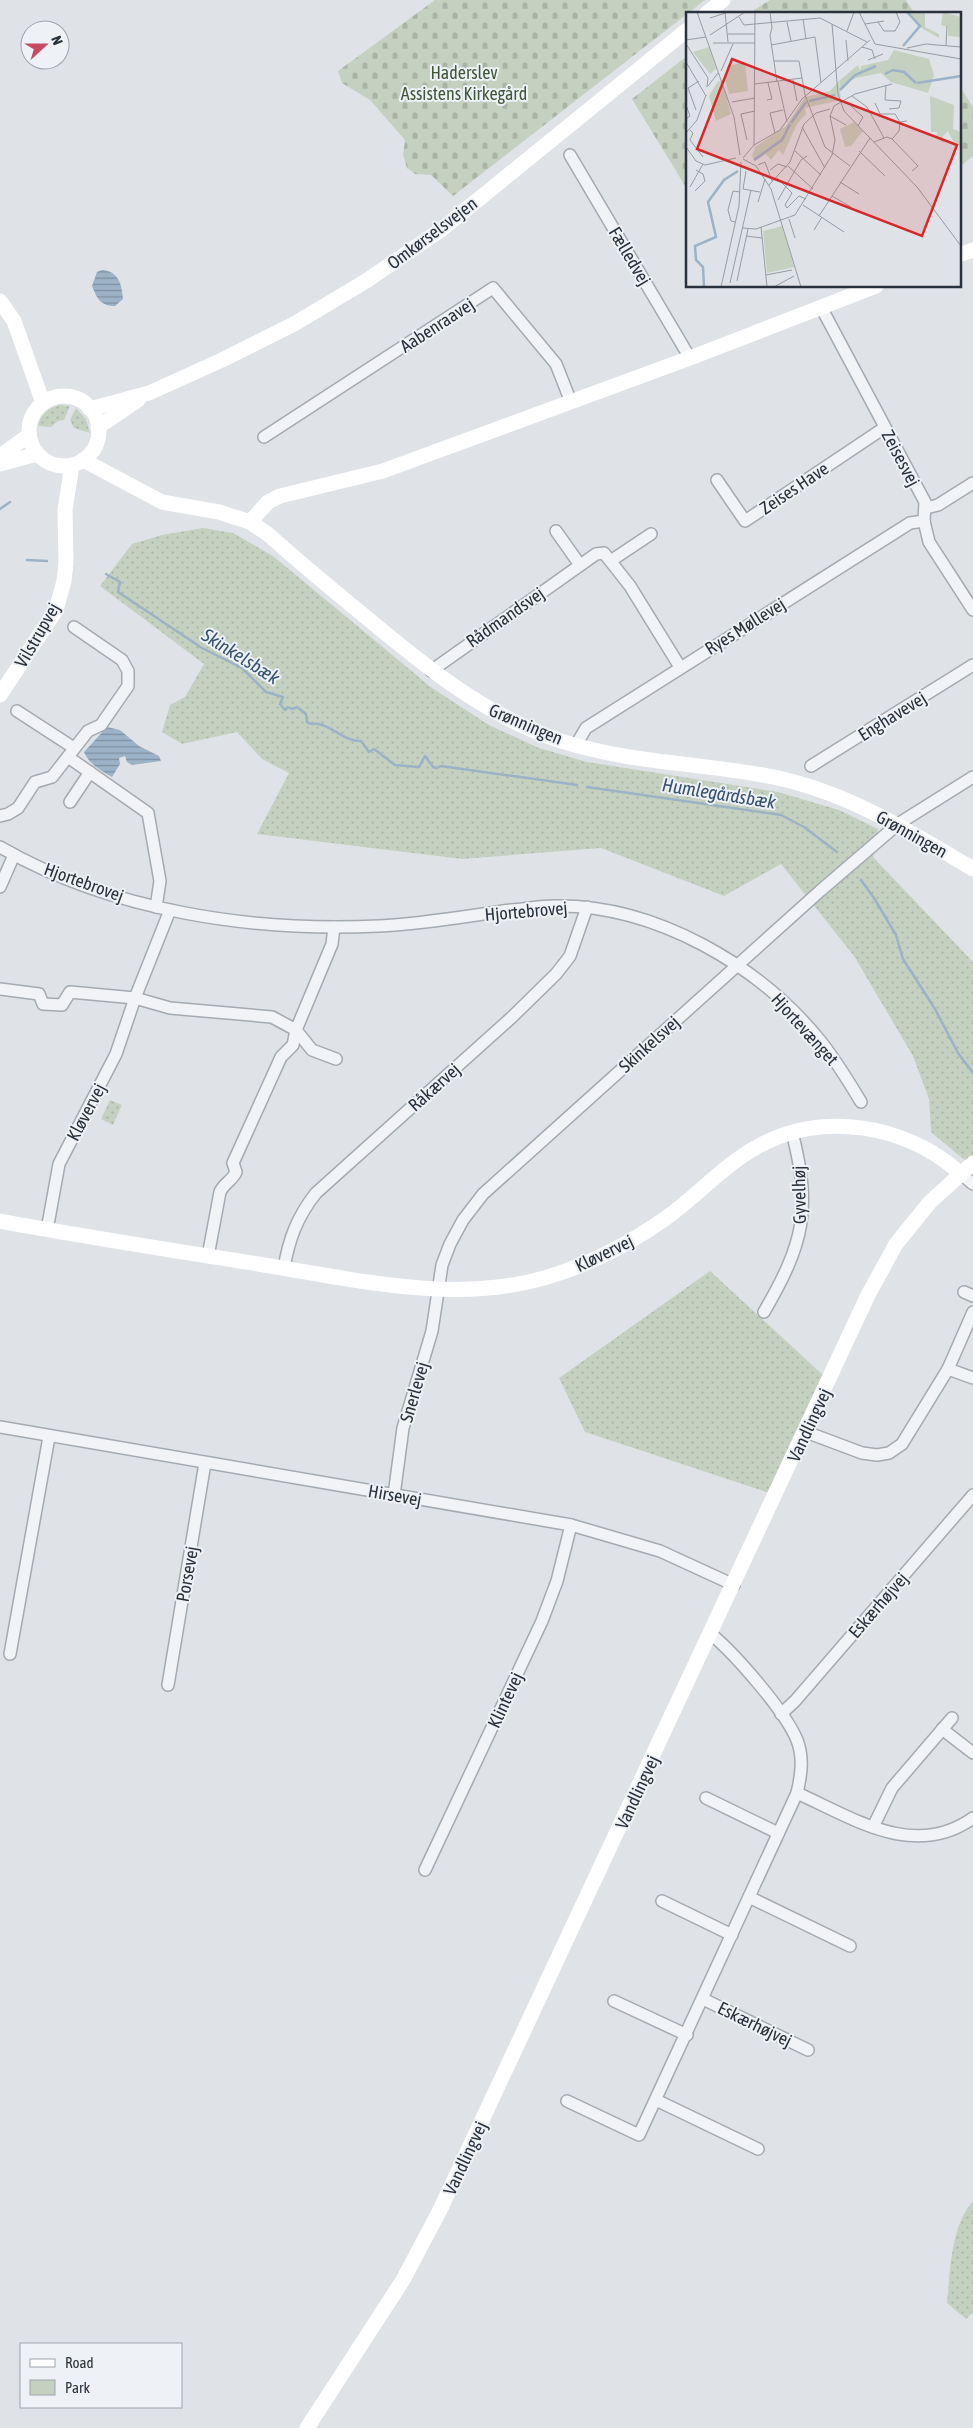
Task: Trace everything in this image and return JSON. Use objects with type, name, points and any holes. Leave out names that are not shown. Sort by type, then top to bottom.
[{"type":"street","points":[[708,12],[723,0]]},
{"type":"street","name":"Omkørselsvejen","points":[[98,427],[149,393],[294,324],[366,281],[442,229],[686,31]]},
{"type":"street","name":"Fælledvej","points":[[570,155],[690,358]]},
{"type":"street","points":[[960,255],[973,250]]},
{"type":"street","name":"Aabenraavej","points":[[264,437],[494,288],[556,364],[571,402]]},
{"type":"street","points":[[250,522],[268,502],[280,496],[383,472],[690,358],[871,288]]},
{"type":"street","points":[[0,301],[14,321],[43,403]]},
{"type":"street","name":"Zeisesvej","points":[[821,307],[926,508],[924,521],[929,542],[973,610]]},
{"type":"street","points":[[22,343],[57,397]]},
{"type":"street","name":"Omkørselsvejen","points":[[90,408],[149,393]]},
{"type":"street","points":[[57,397],[75,398],[90,408],[98,427],[94,448],[77,463],[56,465],[37,454],[29,435],[33,414],[43,403],[57,397]]},
{"type":"street","name":"Zeises Have","points":[[717,480],[745,521],[884,428]]},
{"type":"street","points":[[0,456],[29,435]]},
{"type":"street","name":"Grønningen","points":[[94,448],[125,483]]},
{"type":"street","points":[[0,464],[37,454]]},
{"type":"street","name":"Grønningen","points":[[77,463],[125,483],[162,502],[219,512],[250,522],[269,535],[431,671],[484,707],[520,725],[605,753],[763,775],[791,781],[855,803],[898,824],[973,869]]},
{"type":"street","name":"Vilstrupvej","points":[[65,510],[77,463]]},
{"type":"street","name":"Vilstrupvej","points":[[0,695],[56,610],[64,581],[66,563],[65,510],[56,465]]},
{"type":"street","points":[[926,508],[938,504],[973,483]]},
{"type":"street","name":"Ryes Møllevej","points":[[576,745],[586,728],[680,667],[910,523],[924,521]]},
{"type":"street","points":[[556,531],[580,565]]},
{"type":"street","points":[[651,534],[612,560],[680,667]]},
{"type":"street","name":"Rådmandsvej","points":[[431,671],[596,554],[604,552],[612,560]]},
{"type":"street","points":[[0,816],[18,808],[35,782],[52,777],[88,730],[101,725],[128,686],[128,671],[122,660],[74,627]]},
{"type":"street","name":"Enghavevej","points":[[811,766],[973,665]]},
{"type":"street","points":[[17,711],[71,753],[90,772],[148,813],[160,881],[156,907]]},
{"type":"street","points":[[70,802],[90,772]]},
{"type":"street","name":"Skinkelsvej","points":[[437,1290],[442,1265],[450,1244],[463,1220],[483,1194],[898,824],[973,777]]},
{"type":"street","name":"Hjortebrovej","points":[[0,847],[56,875],[156,907],[221,920],[266,925],[380,926],[552,906],[587,907],[627,914],[662,925],[697,941],[736,967]]},
{"type":"street","points":[[0,887],[14,855]]},
{"type":"street","name":"Råkærvej","points":[[284,1268],[288,1244],[296,1222],[316,1193],[511,1018],[556,974],[570,956],[587,907]]},
{"type":"street","points":[[135,998],[170,910]]},
{"type":"street","points":[[208,1256],[220,1192],[224,1184],[232,1180],[236,1172],[233,1163],[281,1056],[293,1045],[296,1030],[332,944],[334,927]]},
{"type":"street","name":"Hjortevænget","points":[[736,967],[769,989],[795,1013],[821,1042],[861,1102]]},
{"type":"street","points":[[0,989],[39,994],[43,1004],[62,1005],[70,992],[135,998],[170,1008],[272,1017],[296,1030],[312,1050],[336,1059]]},
{"type":"street","name":"Kløvervej","points":[[47,1230],[54,1182],[59,1164],[116,1054],[135,998]]},
{"type":"street","name":"Kløvervej","points":[[0,1221],[208,1256],[437,1290],[519,1284],[555,1275],[590,1262],[619,1248],[662,1221],[734,1161],[756,1147],[792,1132],[826,1126],[855,1127],[901,1136],[928,1149],[960,1173]]},
{"type":"street","name":"Gyvelhøj","points":[[764,1312],[784,1277],[796,1250],[802,1215],[803,1185],[792,1132]]},
{"type":"street","name":"Vandlingvej","points":[[307,2428],[403,2280],[440,2210],[806,1432],[868,1295],[896,1244],[930,1202],[973,1163]]},
{"type":"street","points":[[960,1173],[973,1184]]},
{"type":"street","name":"Snerlevej","points":[[394,1495],[403,1428],[432,1331],[437,1290]]},
{"type":"street","points":[[806,1432],[862,1453],[877,1456],[889,1453],[902,1444],[948,1369],[973,1312]]},
{"type":"street","points":[[948,1369],[973,1378]]},
{"type":"street","name":"Hirsevej","points":[[0,1427],[48,1437],[571,1525],[660,1551],[734,1585]]},
{"type":"street","points":[[10,1654],[48,1437]]},
{"type":"street","name":"Porsevej","points":[[168,1685],[205,1463]]},
{"type":"street","name":"Eskærhøjvej","points":[[781,1714],[973,1495]]},
{"type":"street","name":"Klintevej","points":[[425,1870],[558,1581],[571,1525]]},
{"type":"street","name":"Eskærhøjvej","points":[[567,2101],[639,2135],[797,1793],[802,1769],[797,1740],[781,1714],[729,1649],[711,1634]]},
{"type":"street","points":[[872,1828],[892,1788],[952,1718]]},
{"type":"street","points":[[942,1729],[973,1752]]},
{"type":"street","points":[[797,1793],[872,1828],[898,1836],[922,1836],[943,1833],[973,1818]]},
{"type":"street","points":[[706,1798],[778,1833]]},
{"type":"street","points":[[749,1897],[850,1946]]},
{"type":"street","points":[[662,1901],[732,1935]]},
{"type":"street","name":"Eskærhøjvej","points":[[703,1998],[808,2050]]},
{"type":"street","points":[[614,2001],[686,2035]]},
{"type":"street","points":[[656,2100],[758,2149]]},
{"type":"green space","name":"Haderslev Assistens Kirkegård","points":[[435,0],[705,0],[690,12],[686,12],[686,15],[453,196],[431,175],[415,174],[407,168],[403,155],[405,140],[370,100],[342,83],[338,71]]},
{"type":"green space","points":[[770,0],[906,0],[914,12],[751,12]]},
{"type":"green space","points":[[686,57],[686,187],[632,99]]},
{"type":"green space","points":[[960,87],[973,107],[973,156],[960,166]]},
{"type":"green space","points":[[60,405],[70,406],[64,420],[58,421],[51,427],[38,426],[46,412]]},
{"type":"green space","points":[[76,408],[86,419],[90,433],[74,428],[70,420]]},
{"type":"green space","points":[[203,528],[233,533],[273,556],[432,688],[489,725],[539,748],[587,762],[778,792],[839,810],[878,829],[873,857],[973,962],[973,1167],[931,1132],[929,1099],[913,1056],[854,956],[781,864],[724,896],[601,848],[462,859],[257,834],[289,773],[262,759],[237,732],[182,744],[162,732],[170,705],[185,697],[204,664],[100,586],[132,544],[162,535]]},
{"type":"green space","points":[[110,1100],[122,1105],[113,1125],[101,1119]]},
{"type":"green space","points":[[710,1271],[823,1375],[769,1493],[585,1432],[559,1378]]},
{"type":"green space","points":[[973,2202],[973,2312],[966,2319],[947,2303],[956,2236],[966,2211]]},
{"type":"water","points":[[102,270],[112,273],[118,279],[122,288],[123,299],[115,306],[102,303],[92,286],[97,272]]},
{"type":"water","points":[[107,727],[120,730],[139,746],[159,756],[161,761],[132,765],[127,762],[125,756],[119,758],[120,764],[112,777],[103,772],[92,763],[84,752]]},
{"type":"waterway","name":"Skinkelsbæk","points":[[0,509],[10,502]]},
{"type":"waterway","name":"Skinkelsbæk","points":[[27,560],[47,561]]},
{"type":"waterway","name":"Skinkelsbæk","points":[[106,574],[120,582],[118,592],[202,648],[242,668],[266,692],[283,697],[280,704],[285,710],[288,707],[292,709],[297,707],[306,714],[307,722],[325,726],[344,737],[361,741],[369,752],[374,749],[395,765],[419,767],[425,756],[433,767],[437,768],[441,766],[577,785]]},
{"type":"waterway","name":"Humlegårdsbæk","points":[[587,787],[781,815],[804,827],[837,852]]},
{"type":"waterway","name":"Humlegårdsbæk","points":[[861,880],[896,935],[903,959],[935,1009],[958,1053],[973,1073]]}]
